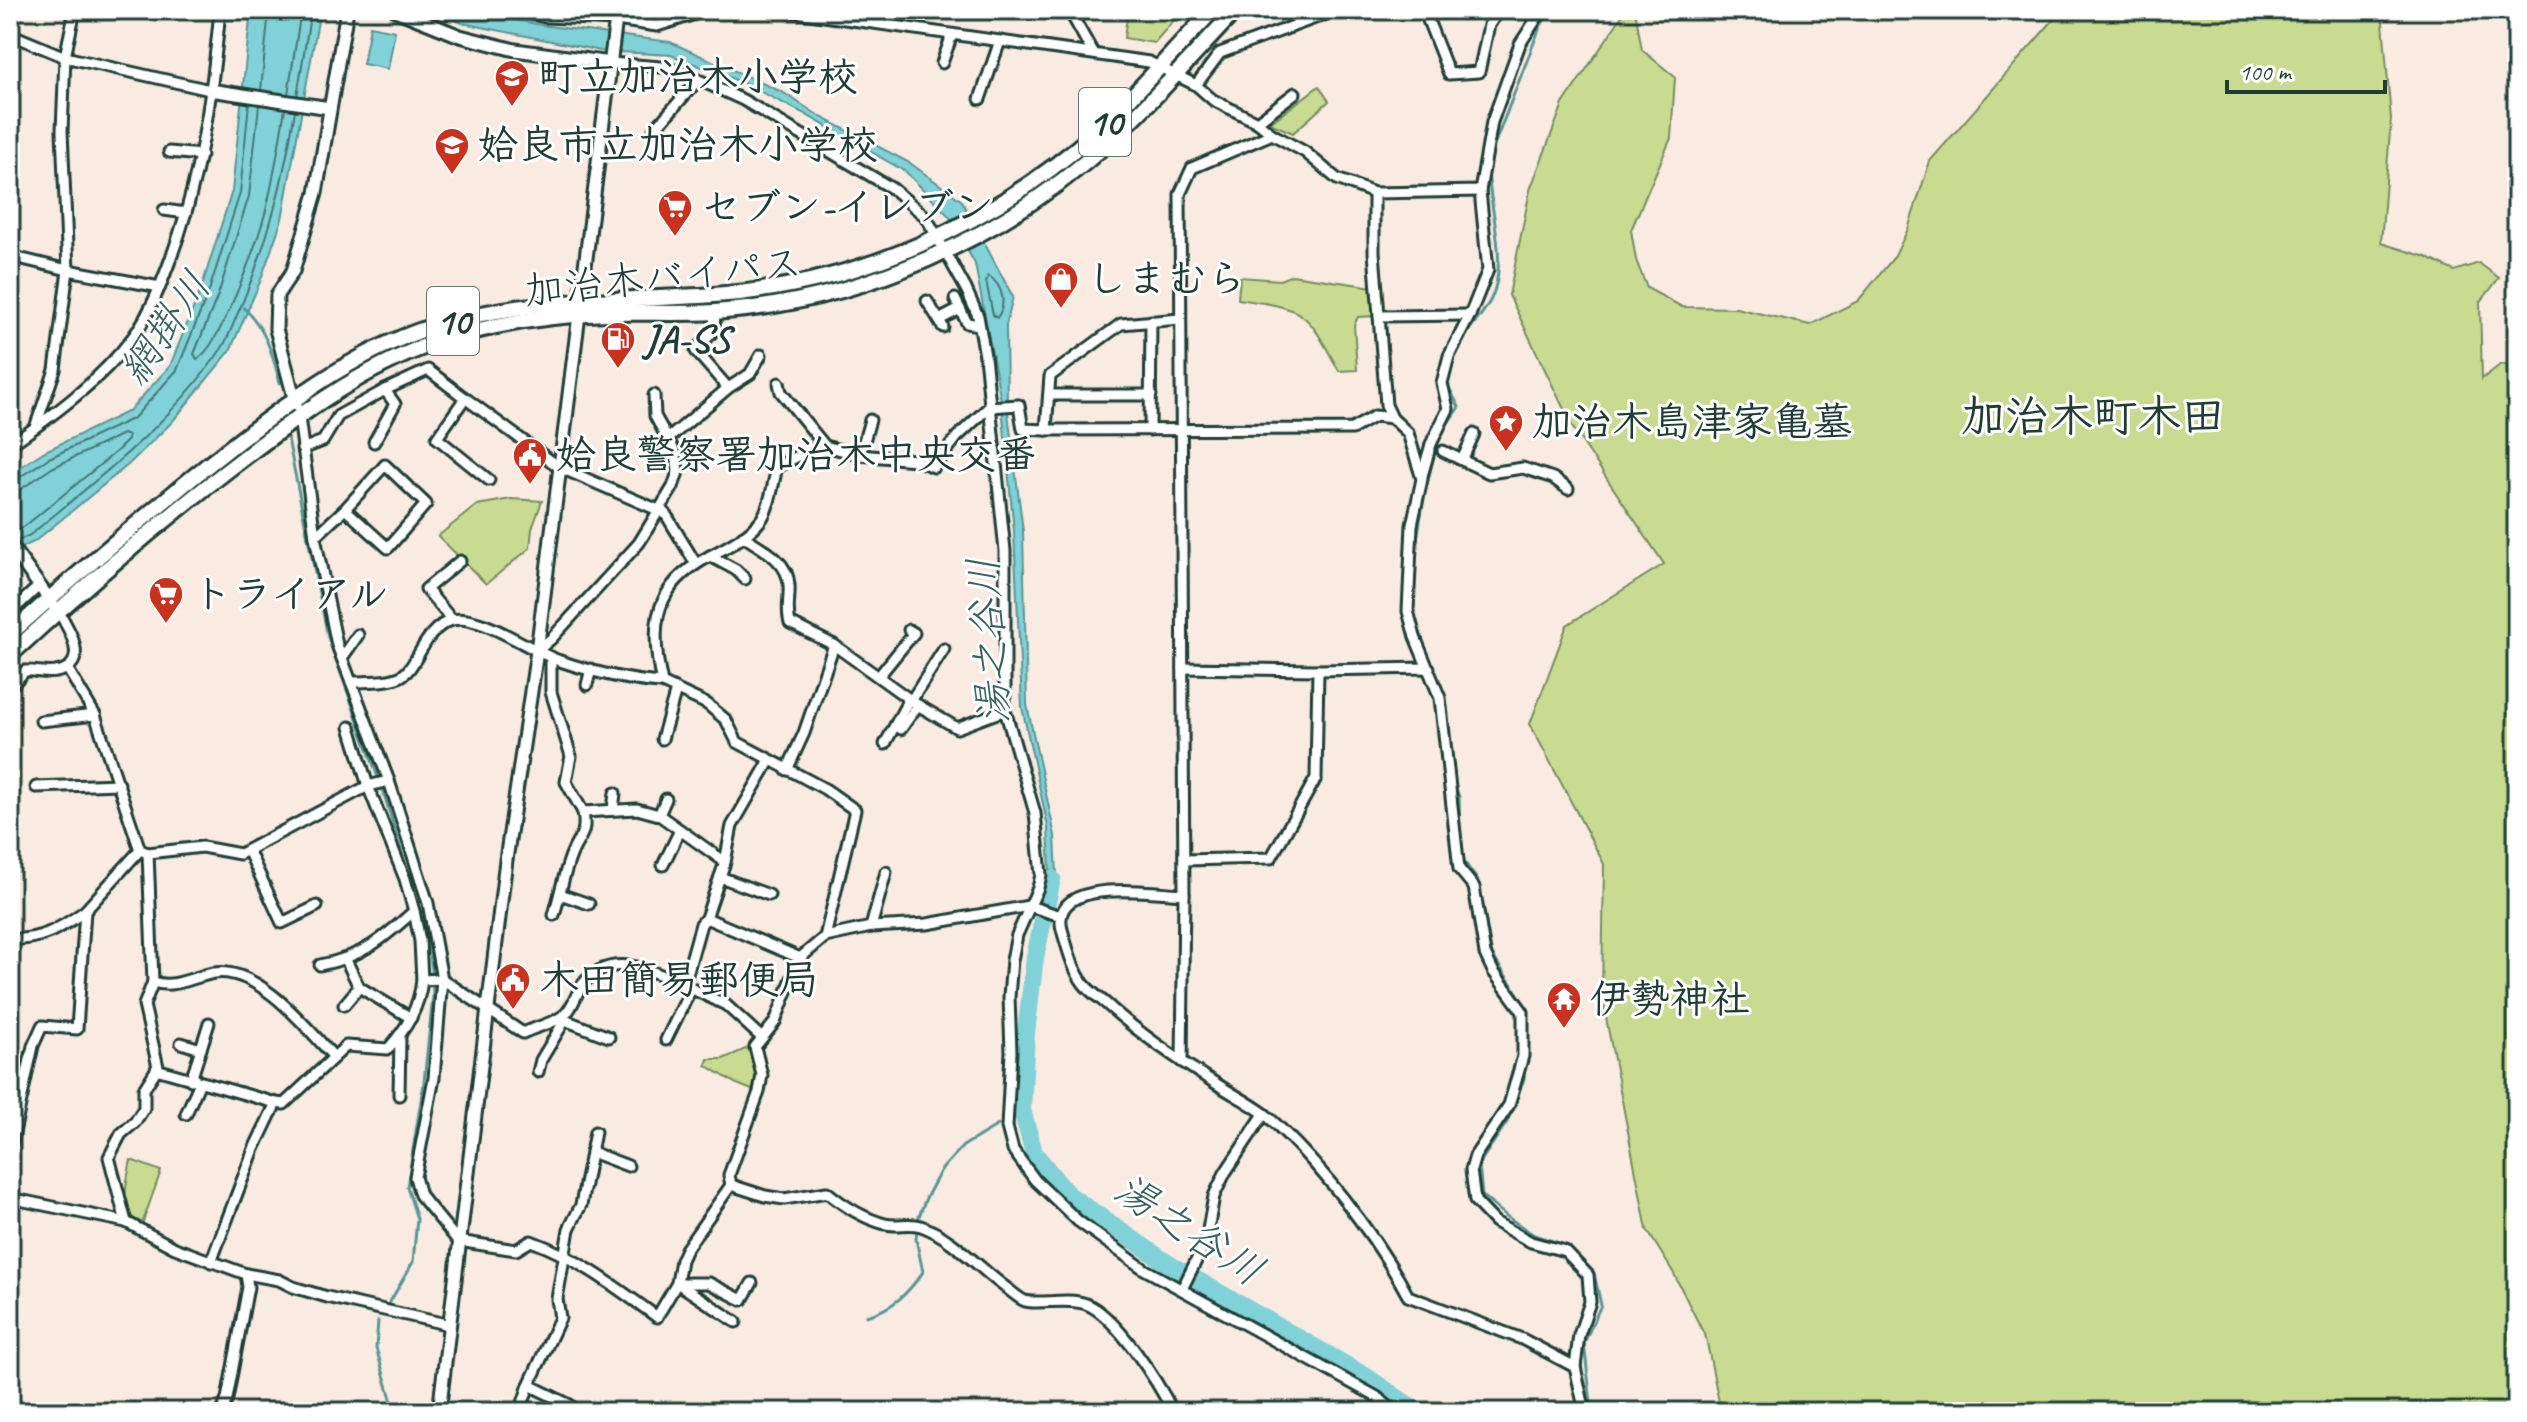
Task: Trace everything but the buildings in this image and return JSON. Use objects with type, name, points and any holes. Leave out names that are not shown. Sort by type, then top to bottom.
[{"type":"highway","name":"加治木バイパス","points":[[10,655],[115,540],[295,399],[352,362],[427,328],[470,316],[773,288],[878,263],[981,214],[1054,165],[1085,140],[1213,10]]},
{"type":"highway","name":"加治木バイパス","points":[[10,634],[361,374],[435,343],[579,308],[604,313],[715,312],[816,296],[907,268],[948,250],[989,229],[1075,170],[1112,139],[1236,10]]},
{"type":"street","points":[[35,428],[55,370],[68,270],[62,131],[65,57],[75,10]]},
{"type":"street","points":[[10,445],[94,379],[134,336],[160,287],[186,213],[201,155],[220,10]]},
{"type":"street","points":[[347,10],[316,193],[293,271],[277,295],[276,329],[299,417],[315,537],[342,658],[428,903],[434,1078],[415,1177],[420,1195],[458,1241],[516,1250],[531,1241],[587,1267],[657,1317],[677,1283],[686,1249],[731,1185],[729,1175],[759,1092],[762,1075],[755,1047],[781,1008],[800,958],[825,937],[871,927],[927,924],[1031,907],[1058,915]]},
{"type":"street","points":[[395,10],[460,36],[515,50],[661,67],[698,80],[743,100],[893,189],[943,234],[979,325],[1005,551],[1005,710],[1035,813],[1041,875],[1031,907],[1017,935],[1009,997],[1011,1052],[1005,1116],[1013,1150],[1028,1173],[1078,1221],[1144,1269],[1183,1287],[1377,1397],[1395,1412]]},
{"type":"street","points":[[514,10],[657,26],[708,10]]},
{"type":"street","points":[[781,10],[846,15],[952,35],[1149,62],[1196,85],[1213,100],[1257,122],[1305,152],[1337,179],[1374,193],[1480,191]]},
{"type":"street","points":[[1069,10],[1093,53]]},
{"type":"street","points":[[1196,85],[1220,53],[1337,10]]},
{"type":"street","points":[[1424,10],[1449,74],[1479,72],[1489,25],[1499,10]]},
{"type":"street","points":[[1542,10],[1520,44],[1492,122],[1480,191],[1488,270],[1449,356],[1442,383],[1448,409],[1422,479],[1412,525],[1408,611],[1443,712],[1459,869],[1474,887],[1485,954],[1493,971],[1523,1012],[1523,1056],[1509,1105],[1475,1156],[1471,1170],[1475,1201],[1495,1222],[1531,1242],[1565,1251],[1588,1275],[1590,1302],[1579,1335],[1575,1367],[1585,1412]]},
{"type":"street","points":[[439,1412],[514,800],[537,651],[616,19]]},
{"type":"street","points":[[10,34],[65,57],[210,90],[330,108]]},
{"type":"street","points":[[942,63],[952,35]]},
{"type":"street","points":[[980,99],[1000,41]]},
{"type":"street","points":[[654,130],[698,80]]},
{"type":"street","points":[[1257,122],[1295,93]]},
{"type":"street","points":[[1182,1062],[1184,860],[1180,194],[1192,168],[1272,134]]},
{"type":"street","points":[[169,152],[201,155]]},
{"type":"street","points":[[1374,193],[1374,252],[1386,405],[1392,418],[1408,433],[1422,479]]},
{"type":"street","points":[[164,210],[186,213]]},
{"type":"street","points":[[10,256],[160,287]]},
{"type":"street","points":[[955,299],[967,323],[979,325]]},
{"type":"street","points":[[927,301],[941,323],[960,309]]},
{"type":"street","points":[[715,312],[714,330],[696,351],[728,388]]},
{"type":"street","points":[[1379,316],[1470,315]]},
{"type":"street","points":[[1046,430],[1050,376],[1121,324],[1180,319]]},
{"type":"street","points":[[1150,430],[1151,321]]},
{"type":"street","points":[[668,439],[728,388],[750,374],[761,355]]},
{"type":"street","points":[[302,449],[323,441],[338,416],[428,370],[559,467],[665,513],[696,564]]},
{"type":"street","points":[[779,383],[781,392],[825,446]]},
{"type":"street","points":[[374,442],[395,404],[385,390]]},
{"type":"street","points":[[537,651],[639,543],[673,487],[678,472],[676,454],[655,416],[654,395]]},
{"type":"street","points":[[1050,395],[1151,395]]},
{"type":"street","points":[[465,398],[437,438],[489,480]]},
{"type":"street","points":[[662,683],[654,636],[661,602],[672,584],[696,564],[743,536],[762,519],[777,467],[806,452],[825,446],[860,455],[915,460],[934,467],[957,437],[989,407],[1019,405],[1023,429],[1046,430],[1352,429],[1375,416],[1392,418]]},
{"type":"street","points":[[860,455],[870,420]]},
{"type":"street","points":[[1462,460],[1474,434]]},
{"type":"street","points":[[1436,447],[1489,473],[1523,468],[1553,478],[1568,489]]},
{"type":"street","points":[[315,537],[385,465],[426,504],[388,548],[345,509]]},
{"type":"street","points":[[743,536],[786,570],[789,584],[786,611],[790,623],[834,645],[913,702],[957,728],[1005,710]]},
{"type":"street","points":[[10,545],[72,633],[77,649],[67,668],[57,672],[25,671],[10,687]]},
{"type":"street","points":[[710,556],[736,570],[745,579]]},
{"type":"street","points":[[452,620],[426,589],[460,561]]},
{"type":"street","points":[[10,613],[39,586]]},
{"type":"street","points":[[351,682],[398,678],[407,673],[425,639],[452,620],[474,621],[551,657],[631,681],[662,683],[707,704],[726,720],[737,742],[825,789],[855,810],[825,937]]},
{"type":"street","points":[[879,676],[914,633],[909,630]]},
{"type":"street","points":[[342,658],[358,635]]},
{"type":"street","points":[[787,770],[804,733],[834,645]]},
{"type":"street","points":[[885,744],[944,649]]},
{"type":"street","points":[[551,657],[551,692],[571,756],[566,782],[583,812],[586,826],[582,840],[573,850],[554,915]]},
{"type":"street","points":[[67,668],[95,715],[144,851],[153,982],[144,1005],[158,1067],[144,1089],[144,1108],[135,1122],[121,1134],[109,1157],[126,1222]]},
{"type":"street","points":[[1183,668],[1429,668]]},
{"type":"street","points":[[587,685],[591,669]]},
{"type":"street","points":[[1184,860],[1271,858],[1316,778],[1318,670]]},
{"type":"street","points":[[662,739],[676,690]]},
{"type":"street","points":[[901,729],[913,702]]},
{"type":"street","points":[[41,721],[95,715]]},
{"type":"street","points":[[350,727],[405,879],[432,980],[523,1033],[562,1019],[609,1037]]},
{"type":"street","points":[[666,1040],[688,987],[701,924],[706,918],[725,862],[732,826],[770,760]]},
{"type":"street","points":[[10,939],[28,940],[54,932],[85,911],[144,851],[202,847],[240,854],[370,786],[386,782]]},
{"type":"street","points":[[36,787],[119,784]]},
{"type":"street","points":[[613,810],[615,793]]},
{"type":"street","points":[[659,815],[666,799]]},
{"type":"street","points":[[583,812],[637,809],[659,815],[725,862]]},
{"type":"street","points":[[663,865],[680,830]]},
{"type":"street","points":[[248,850],[282,923],[317,906]]},
{"type":"street","points":[[871,927],[886,872]]},
{"type":"street","points":[[720,877],[769,895]]},
{"type":"street","points":[[1058,915],[1075,897],[1094,891],[1184,894]]},
{"type":"street","points":[[560,894],[589,904]]},
{"type":"street","points":[[10,1151],[33,1046],[42,1026],[77,1029],[85,911]]},
{"type":"street","points":[[320,965],[346,960],[377,944],[414,911]]},
{"type":"street","points":[[1058,915],[1069,954],[1084,983],[1146,1038],[1264,1114],[1308,1156],[1378,1249],[1408,1296],[1522,1339],[1575,1367]]},
{"type":"street","points":[[706,918],[800,958]]},
{"type":"street","points":[[346,960],[359,987],[411,1018]]},
{"type":"street","points":[[538,1072],[541,1060],[579,989],[593,972],[610,966],[643,967],[726,1005],[762,1038]]},
{"type":"street","points":[[153,982],[166,986],[218,972],[252,980],[293,1014],[334,1057]]},
{"type":"street","points":[[156,1069],[284,1104],[346,1046],[388,1049],[400,1037],[432,980]]},
{"type":"street","points":[[344,1005],[359,987]]},
{"type":"street","points":[[186,1114],[209,1023]]},
{"type":"street","points":[[399,1095],[400,1037]]},
{"type":"street","points":[[181,1043],[201,1049]]},
{"type":"street","points":[[211,1262],[254,1149],[276,1103]]},
{"type":"street","points":[[1183,1287],[1206,1241],[1214,1196],[1225,1173],[1264,1114]]},
{"type":"street","points":[[520,1412],[560,1318],[557,1299],[569,1229],[581,1205],[595,1132]]},
{"type":"street","points":[[591,1152],[628,1166]]},
{"type":"street","points":[[731,1185],[784,1199],[827,1192],[850,1211],[886,1225],[909,1223],[923,1227],[1025,1301],[1062,1300],[1086,1304],[1107,1317],[1162,1391],[1173,1412]]},
{"type":"street","points":[[10,1198],[126,1222],[175,1248],[246,1274],[279,1280],[293,1287],[354,1304],[450,1325]]},
{"type":"street","points":[[222,1412],[248,1287],[246,1274]]},
{"type":"street","points":[[677,1283],[709,1283],[742,1300],[752,1283]]},
{"type":"street","points":[[677,1283],[736,1322]]},
{"type":"street","points":[[529,1385],[570,1405]]},
{"type":"green space","points":[[1128,10],[1183,10],[1154,43],[1124,38]]},
{"type":"green space","points":[[1626,10],[1635,10],[1642,50],[1675,77],[1671,138],[1631,230],[1636,260],[1647,288],[1682,307],[1736,308],[1810,325],[1858,301],[1895,256],[1908,229],[1930,161],[2062,10],[2382,10],[2391,119],[2381,243],[2426,257],[2454,271],[2479,263],[2499,278],[2480,303],[2482,379],[2501,364],[2517,368],[2517,1412],[1721,1412],[1706,1338],[1673,1272],[1647,1230],[1602,997],[1604,864],[1530,724],[1567,625],[1664,564],[1573,428],[1509,295],[1530,190],[1563,104]]},
{"type":"green space","points":[[1319,86],[1329,101],[1293,133],[1270,123]]},
{"type":"green space","points":[[1292,275],[1373,287],[1376,316],[1358,317],[1354,325],[1357,370],[1339,371],[1311,324],[1292,310],[1238,299],[1240,277],[1280,280]]},
{"type":"green space","points":[[511,499],[542,501],[532,529],[530,548],[486,584],[438,536],[477,505]]},
{"type":"green space","points":[[748,1048],[757,1068],[754,1091],[706,1065],[708,1059],[723,1059]]},
{"type":"green space","points":[[131,1160],[161,1171],[141,1227],[126,1204]]},
{"type":"water","name":"網掛川","points":[[251,10],[320,10],[282,219],[260,282],[230,351],[172,422],[129,464],[34,542],[10,553],[10,474],[43,452],[129,411],[170,366],[201,289],[232,191]]},
{"type":"water","points":[[431,10],[470,10],[541,25],[670,42],[782,92],[821,117],[910,163],[962,201],[1013,297],[1006,325],[1007,405],[1023,531],[1027,705],[1055,836],[1057,877],[1050,904],[1044,903],[1050,874],[1048,827],[1022,707],[1014,531],[1002,406],[975,264],[949,216],[906,172],[741,82],[671,55],[601,51],[462,23]]},
{"type":"water","points":[[370,26],[395,31],[388,69],[363,64]]},
{"type":"waterway","points":[[1491,153],[1540,27],[1551,10]]},
{"type":"waterway","points":[[2510,10],[2517,51]]},
{"type":"waterway","points":[[1461,341],[1488,305],[1496,284],[1497,235],[1488,168]]},
{"type":"waterway","points":[[244,308],[263,334],[280,383]]},
{"type":"waterway","points":[[1415,551],[1439,436],[1459,407],[1448,386],[1456,351]]},
{"type":"waterway","points":[[287,434],[328,637],[384,794],[428,939],[432,969],[433,996],[424,1082],[407,1187],[417,1219],[413,1262],[387,1307]]},
{"type":"waterway","points":[[1417,626],[1441,690]]},
{"type":"waterway","points":[[1447,725],[1450,749]]},
{"type":"waterway","points":[[1453,780],[1459,797],[1460,836]]},
{"type":"waterway","points":[[1462,859],[1478,881],[1492,955],[1528,1009],[1527,1038]]},
{"type":"waterway","name":"湯之谷川","points":[[1052,879],[1035,957],[1026,1033],[1022,1110],[1034,1153],[1067,1194],[1167,1263],[1365,1376],[1418,1412]]},
{"type":"waterway","points":[[1525,1065],[1524,1079],[1507,1122],[1479,1164],[1482,1196],[1534,1235],[1568,1246],[1594,1273],[1601,1305],[1584,1343],[1592,1412]]},
{"type":"waterway","points":[[1014,1113],[1022,1110]]},
{"type":"waterway","points":[[866,1316],[899,1300],[923,1272],[916,1239],[918,1219],[926,1198],[941,1170],[963,1146],[998,1125]]},
{"type":"waterway","points":[[378,1321],[376,1348],[395,1412]]},
{"type":"place","name":"町立加治木小学校","points":[[512,108]]},
{"type":"place","name":"姶良市立加治木小学校","points":[[452,176]]},
{"type":"place","name":"セブン-イレブン","points":[[675,238]]},
{"type":"place","name":"しまむら","points":[[1061,310]]},
{"type":"place","name":"JA-SS","points":[[618,370]]},
{"type":"place","name":"加治木島津家亀墓","points":[[1506,453]]},
{"type":"place","name":"姶良警察署加治木中央交番","points":[[530,486]]},
{"type":"place","name":"トライアル","points":[[166,625]]},
{"type":"place","name":"木田簡易郵便局","points":[[513,1011]]},
{"type":"place","name":"伊勢神社","points":[[1564,1030]]},
{"type":"district","name":"加治木町木田","points":[[2093,416]]}]
